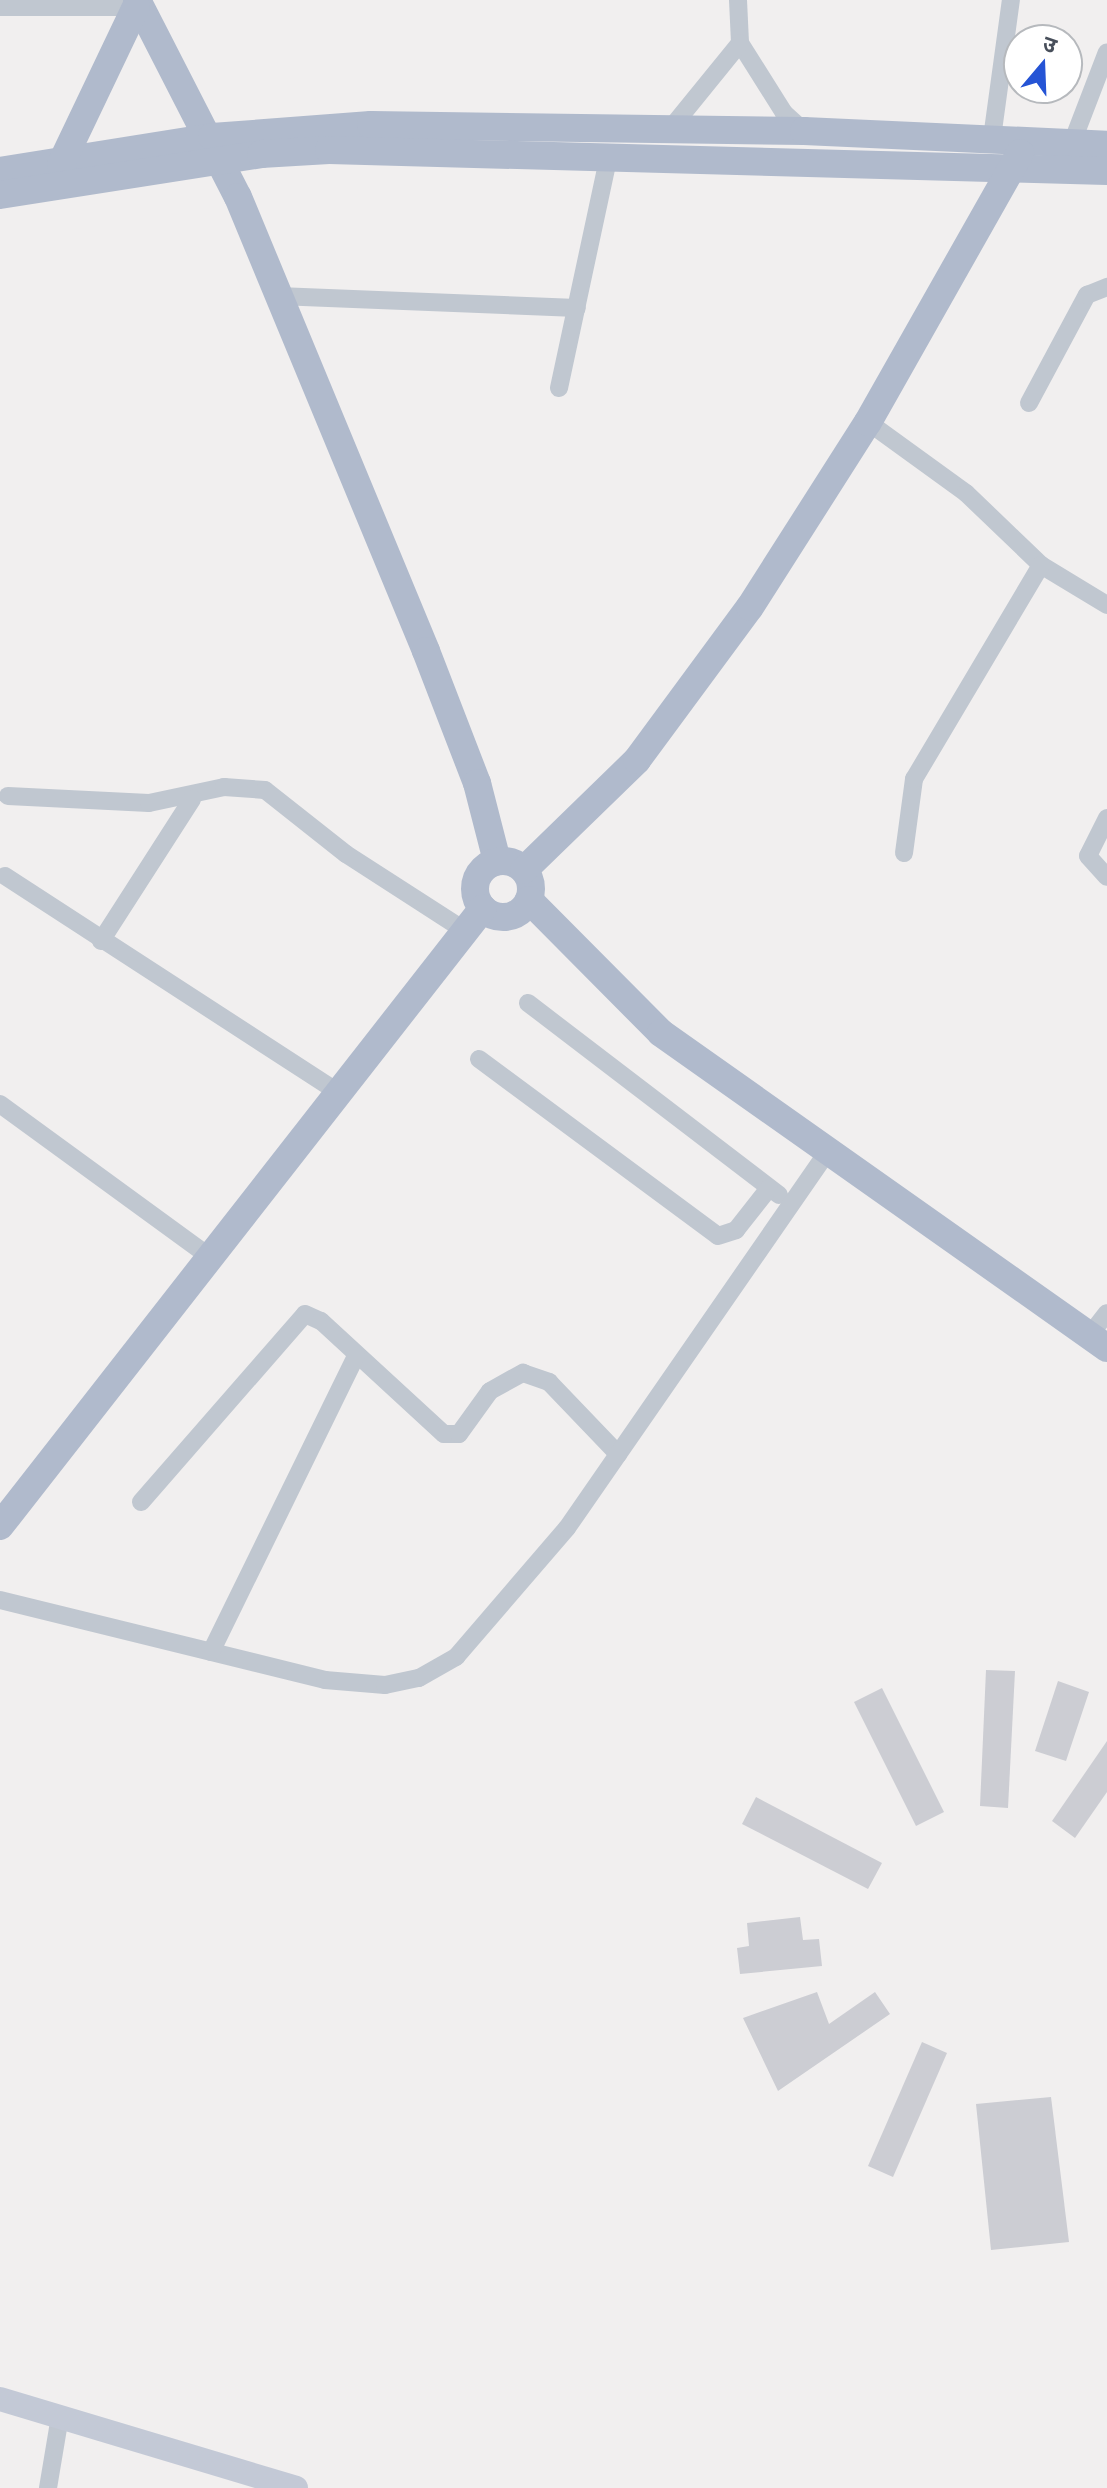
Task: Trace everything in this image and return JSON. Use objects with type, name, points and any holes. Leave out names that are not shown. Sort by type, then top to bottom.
[{"type":"main road","points":[[137,4],[217,149],[510,866],[529,900],[661,1033],[826,1154],[1098,1342]]},
{"type":"main road","points":[[64,175],[137,4]]},
{"type":"main road","points":[[0,195],[64,175],[371,125],[804,131],[1107,145]]},
{"type":"main road","points":[[483,908],[477,876],[510,866],[596,804],[675,710],[868,422],[1026,141]]},
{"type":"main road","points":[[217,149],[609,155],[1107,171]]},
{"type":"main road","points":[[0,171],[64,175]]},
{"type":"main road","points":[[483,908],[508,916],[529,900]]},
{"type":"main road","points":[[0,1526],[206,1254],[483,908]]},
{"type":"street","points":[[738,0],[740,43],[784,113],[804,131]]},
{"type":"street","points":[[992,138],[1018,2]]},
{"type":"street","points":[[0,7],[137,4]]},
{"type":"street","points":[[671,128],[740,43]]},
{"type":"street","points":[[1072,143],[1107,52]]},
{"type":"street","points":[[559,388],[609,155]]},
{"type":"street","points":[[1029,403],[1087,295],[1107,287]]},
{"type":"street","points":[[278,296],[577,308]]},
{"type":"street","points":[[868,422],[966,493],[1041,565],[1107,605]]},
{"type":"street","points":[[904,853],[907,802],[919,769],[1041,565]]},
{"type":"street","points":[[8,796],[192,799],[224,787],[265,790],[346,854],[464,930]]},
{"type":"street","points":[[101,941],[192,799]]},
{"type":"street","points":[[1107,818],[1088,856],[1107,877]]},
{"type":"street","points":[[5,876],[335,1090]]},
{"type":"street","points":[[528,1003],[791,1204]]},
{"type":"street","points":[[479,1059],[718,1236],[736,1230],[769,1188]]},
{"type":"street","points":[[0,1104],[206,1254]]},
{"type":"street","points":[[0,1600],[325,1680],[385,1685],[419,1678],[456,1657],[493,1616],[618,1454],[826,1154]]},
{"type":"street","points":[[1098,1342],[1107,1313]]},
{"type":"street","points":[[141,1502],[299,1318],[314,1315],[356,1356],[453,1437],[499,1382],[537,1375],[618,1454]]},
{"type":"street","points":[[211,1652],[356,1356]]},
{"type":"street","points":[[0,2399],[296,2488]]},
{"type":"street","points":[[48,2488],[60,2416]]},
{"type":"building","points":[[986,1670],[1015,1671],[1008,1808],[980,1806]]},
{"type":"building","points":[[1058,1681],[1089,1692],[1066,1761],[1035,1751]]},
{"type":"building","points":[[882,1688],[944,1812],[916,1826],[854,1702]]},
{"type":"building","points":[[1107,1741],[1107,1792],[1075,1838],[1052,1821]]},
{"type":"building","points":[[756,1797],[882,1863],[868,1889],[742,1824]]},
{"type":"building","points":[[800,1917],[803,1940],[819,1939],[822,1966],[740,1974],[737,1948],[749,1946],[747,1923]]},
{"type":"building","points":[[817,1992],[829,2024],[875,1992],[890,2014],[778,2091],[743,2018]]},
{"type":"building","points":[[922,2042],[947,2053],[893,2177],[868,2166]]},
{"type":"building","points":[[1051,2097],[1069,2242],[991,2250],[976,2104]]}]
